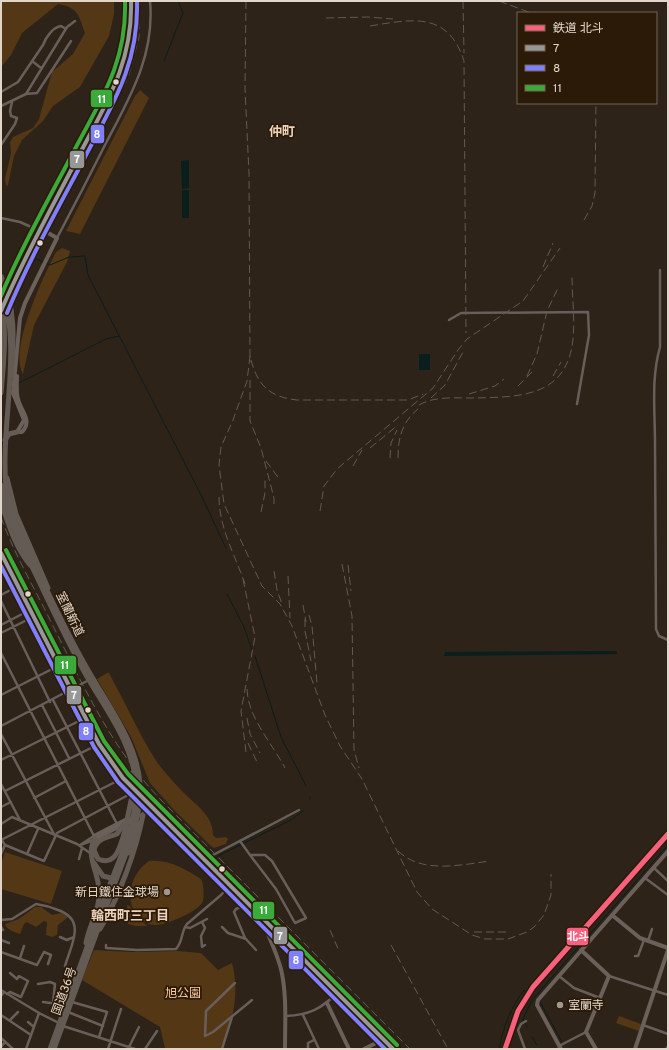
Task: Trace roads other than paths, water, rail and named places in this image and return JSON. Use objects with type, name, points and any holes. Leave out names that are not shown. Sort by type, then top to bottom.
[{"type":"highway","points":[[1,276],[9,297],[13,321],[11,376],[6,422],[15,432]]},
{"type":"highway","name":"室蘭新道","points":[[1,284],[7,307],[10,331],[2,429],[3,475],[14,519],[50,597],[84,663],[125,736],[138,768],[140,801],[135,824],[94,940]]},
{"type":"highway","points":[[1,298],[5,325],[5,343],[1,393]]},
{"type":"highway","points":[[1,318],[1,360]]},
{"type":"highway","points":[[1,431],[15,432]]},
{"type":"highway","points":[[15,432],[6,438],[4,449],[10,492],[16,514],[45,578],[50,597]]},
{"type":"highway","name":"室蘭新道","points":[[1,485],[12,524],[30,565],[72,649],[128,750],[135,774],[136,802],[130,829],[112,891],[85,952]]},
{"type":"highway","points":[[1,502],[8,525],[17,545],[30,565]]},
{"type":"highway","points":[[93,861],[103,876],[114,880],[121,874],[141,815],[143,785],[136,753],[125,736]]},
{"type":"highway","points":[[119,825],[117,834],[97,842],[94,850],[96,855],[102,860],[113,859],[118,852],[124,834],[132,796],[132,773],[128,750]]},
{"type":"highway","points":[[112,891],[135,848],[143,814]]},
{"type":"highway","points":[[85,952],[87,934],[99,898],[98,882],[90,854],[91,845],[95,837]]},
{"type":"highway","name":"国道36号","points":[[50,1049],[68,1011],[94,940]]},
{"type":"highway","name":"国道36号","points":[[54,1049],[66,1006],[85,952]]},
{"type":"street","points":[[1,311],[118,80],[128,50],[131,35],[131,1]]},
{"type":"street","points":[[15,432],[24,420],[13,393],[20,318],[57,238],[139,80],[149,44],[151,27],[150,1]]},
{"type":"street","points":[[26,94],[66,29],[75,20]]},
{"type":"street","points":[[1,92],[18,82],[46,37],[56,28],[61,26],[66,29]]},
{"type":"street","points":[[1,104],[12,101],[26,94],[37,93],[71,41]]},
{"type":"street","points":[[32,61],[41,68]]},
{"type":"street","points":[[1,145],[15,124],[17,118],[11,116],[10,111],[12,101]]},
{"type":"street","points":[[1,218],[20,222],[57,238]]},
{"type":"street","points":[[660,270],[660,347],[653,403],[655,441],[656,629],[659,636],[668,640]]},
{"type":"street","points":[[449,320],[461,313],[588,312],[589,334],[577,404]]},
{"type":"street","points":[[1,553],[99,744],[123,778],[150,807],[393,1049]]},
{"type":"street","points":[[1,566],[6,564]]},
{"type":"street","points":[[1,595],[18,586]]},
{"type":"street","points":[[1,601],[50,702]]},
{"type":"street","points":[[1,625],[30,610]]},
{"type":"street","points":[[1,633],[33,617]]},
{"type":"street","points":[[1,653],[95,837]]},
{"type":"street","points":[[1,695],[58,666]]},
{"type":"street","points":[[1,726],[50,702],[94,677]]},
{"type":"street","points":[[53,700],[119,825]]},
{"type":"street","points":[[42,706],[69,758]]},
{"type":"street","points":[[1,760],[85,718]]},
{"type":"street","points":[[1,734],[44,818],[55,836]]},
{"type":"street","points":[[5,791],[99,744]]},
{"type":"street","points":[[123,778],[1,840],[5,845],[44,862],[56,833],[86,819],[135,791]]},
{"type":"street","points":[[34,798],[66,781]]},
{"type":"street","points":[[1,784],[20,820]]},
{"type":"street","points":[[1,807],[11,802]]},
{"type":"street","points":[[79,859],[81,847],[95,837],[143,814],[150,807]]},
{"type":"street","points":[[119,825],[150,807]]},
{"type":"street","points":[[205,861],[213,855],[241,844],[299,810]]},
{"type":"street","points":[[1,824],[12,817],[81,847],[90,854]]},
{"type":"street","points":[[27,854],[38,829]]},
{"type":"street","points":[[241,844],[276,888],[295,923],[306,918],[272,861],[265,855],[250,855]]},
{"type":"street","points":[[1,854],[5,845]]},
{"type":"street","points":[[609,976],[586,1032],[560,1048],[537,1002],[668,851]]},
{"type":"street","points":[[653,868],[668,881]]},
{"type":"street","points":[[644,878],[668,895]]},
{"type":"street","points":[[106,945],[106,948],[174,950],[180,944],[185,927],[222,895],[230,885]]},
{"type":"street","points":[[1,920],[12,919],[33,905],[39,904],[66,913],[70,916],[75,929],[65,966]]},
{"type":"street","points":[[248,904],[236,909],[234,912],[246,939],[256,950]]},
{"type":"street","points":[[612,914],[637,936],[668,949],[635,1049]]},
{"type":"street","points":[[261,918],[280,968],[284,991],[285,1049]]},
{"type":"street","points":[[185,927],[190,928],[207,919]]},
{"type":"street","points":[[202,922],[205,928],[201,936],[202,947],[205,945]]},
{"type":"street","points":[[222,927],[228,933],[246,939]]},
{"type":"street","points":[[635,956],[638,956],[652,929]]},
{"type":"street","points":[[60,937],[67,940],[74,937]]},
{"type":"street","points":[[1,940],[9,942]]},
{"type":"street","points":[[20,958],[24,946]]},
{"type":"street","points":[[581,950],[609,976],[668,996]]},
{"type":"street","points":[[1,952],[37,964],[44,952],[51,955],[48,964]]},
{"type":"street","points":[[4,992],[10,992],[21,997],[28,981],[20,976],[17,979],[10,974]]},
{"type":"street","points":[[559,975],[574,988],[600,998]]},
{"type":"street","points":[[38,984],[50,982],[55,984],[53,1003]]},
{"type":"street","points":[[235,983],[206,1011],[205,1036],[207,1036],[252,1000]]},
{"type":"street","points":[[1,996],[4,992]]},
{"type":"street","points":[[4,992],[61,1024],[135,1049]]},
{"type":"street","points":[[285,1016],[303,1015],[327,1003],[338,993]]},
{"type":"street","points":[[43,1002],[66,1006]]},
{"type":"street","points":[[71,1002],[107,1012],[99,1037]]},
{"type":"street","points":[[327,1003],[349,1049]]},
{"type":"street","points":[[108,1049],[121,1009]]},
{"type":"street","points":[[68,1011],[103,1026]]},
{"type":"street","points":[[10,1020],[18,1012]]},
{"type":"street","points":[[26,1049],[39,1013]]},
{"type":"street","points":[[1,1015],[31,1035]]},
{"type":"street","points":[[303,1015],[319,1049]]},
{"type":"street","points":[[222,1049],[232,1016]]},
{"type":"street","points":[[525,1049],[518,1034],[522,1023],[526,1021]]},
{"type":"street","points":[[28,1022],[34,1027]]},
{"type":"street","points":[[643,1025],[668,1034]]},
{"type":"street","points":[[128,1047],[139,1027]]},
{"type":"street","points":[[145,1049],[157,1031]]},
{"type":"street","points":[[586,1032],[596,1049]]},
{"type":"street","points":[[1,1038],[13,1049]]},
{"type":"street","points":[[364,1049],[370,1048],[384,1039]]},
{"type":"street","points":[[308,1049],[308,1044],[314,1040]]},
{"type":"street","points":[[1,1046],[5,1042]]},
{"type":"water","points":[[189,160],[189,188],[182,189],[181,161]]},
{"type":"water","points":[[182,190],[189,190],[189,218],[182,218]]},
{"type":"water","points":[[419,354],[430,354],[430,370],[419,370]]},
{"type":"water","points":[[617,651],[617,654],[444,656],[445,652]]},
{"type":"waterway","points":[[164,61],[183,13],[178,1]]},
{"type":"waterway","points":[[46,263],[50,265],[69,257],[85,256],[88,275],[200,493],[226,548]]},
{"type":"waterway","points":[[36,259],[43,262]]},
{"type":"waterway","points":[[19,383],[106,339],[119,336]]},
{"type":"waterway","points":[[227,594],[244,627],[252,650]]},
{"type":"waterway","points":[[50,637],[74,684]]},
{"type":"waterway","points":[[255,656],[281,737],[306,786]]},
{"type":"waterway","points":[[77,689],[115,758],[130,776]]},
{"type":"waterway","points":[[142,791],[207,856]]},
{"type":"waterway","points":[[213,861],[218,856],[291,820],[303,811]]},
{"type":"waterway","points":[[527,1027],[523,1019],[532,1000],[668,845]]},
{"type":"waterway","points":[[210,859],[402,1049]]},
{"type":"waterway","points":[[499,1049],[505,1026],[511,1011],[524,990],[527,993]]},
{"type":"waterway","points":[[540,1002],[562,1042]]},
{"type":"waterway","points":[[532,1037],[537,1045]]},
{"type":"railway","points":[[1,334],[21,287],[52,224],[128,78],[139,37],[140,1]]},
{"type":"railway","points":[[246,1],[245,89],[249,173],[250,362]]},
{"type":"railway","points":[[463,1],[464,53]]},
{"type":"railway","points":[[499,1],[528,12]]},
{"type":"railway","points":[[326,18],[368,17],[393,19]]},
{"type":"railway","points":[[370,26],[400,21],[427,22],[438,26],[448,33],[457,45],[464,61],[466,333]]},
{"type":"railway","points":[[584,220],[592,206],[595,193],[596,104]]},
{"type":"railway","points":[[543,267],[553,243]]},
{"type":"railway","points":[[320,511],[324,486],[337,469],[433,388],[467,339],[523,301],[560,248]]},
{"type":"railway","points":[[419,405],[432,400],[445,398],[507,397],[538,390],[551,383],[561,373],[569,358],[573,339],[574,315],[572,275]]},
{"type":"railway","points":[[527,376],[537,354],[547,311],[559,286]]},
{"type":"railway","points":[[431,398],[445,385],[463,352]]},
{"type":"railway","points":[[250,356],[247,381],[233,420],[221,447],[219,465],[224,504],[262,586],[280,604],[292,626],[325,715],[340,746],[362,779],[417,892],[432,909],[472,935],[485,939],[508,939],[527,932],[534,927],[544,915],[551,895],[551,874]]},
{"type":"railway","points":[[251,360],[257,377],[266,389],[279,396],[297,400],[408,400],[423,394]]},
{"type":"railway","points":[[553,376],[561,362]]},
{"type":"railway","points":[[518,386],[532,372]]},
{"type":"railway","points":[[469,394],[495,386],[504,379]]},
{"type":"railway","points":[[250,380],[250,421],[261,448],[274,498],[274,508]]},
{"type":"railway","points":[[398,458],[402,431],[408,419],[418,409]]},
{"type":"railway","points":[[370,448],[398,425]]},
{"type":"railway","points":[[390,458],[391,443],[397,430]]},
{"type":"railway","points":[[353,466],[362,450]]},
{"type":"railway","points":[[266,461],[280,480]]},
{"type":"railway","points":[[261,512],[265,493],[265,478]]},
{"type":"railway","points":[[219,497],[225,531],[245,584]]},
{"type":"railway","points":[[1,517],[18,557],[87,693],[128,761],[163,802],[410,1049]]},
{"type":"railway","points":[[342,564],[352,616],[354,750],[359,768]]},
{"type":"railway","points":[[348,565],[351,591]]},
{"type":"railway","points":[[274,571],[277,590],[282,604]]},
{"type":"railway","points":[[288,576],[290,618]]},
{"type":"railway","points":[[243,579],[255,637],[241,711],[246,752]]},
{"type":"railway","points":[[303,605],[306,622]]},
{"type":"railway","points":[[309,615],[312,626],[317,683]]},
{"type":"railway","points":[[305,619],[305,631],[311,661]]},
{"type":"railway","points":[[247,689],[248,700],[256,720],[285,768]]},
{"type":"railway","points":[[247,718],[250,734],[260,753]]},
{"type":"railway","points":[[248,743],[257,762]]},
{"type":"railway","points":[[398,851],[418,863],[430,865],[454,866],[490,861]]},
{"type":"railway","points":[[330,930],[339,951]]},
{"type":"railway","points":[[474,932],[510,932]]},
{"type":"railway","points":[[391,945],[448,1049]]},
{"type":"rail line","name":"北斗","points":[[505,1049],[518,1011],[533,987],[668,834]]},
{"type":"place","name":"新日鐵住金球場","points":[[167,892]]},
{"type":"place","name":"室蘭寺","points":[[560,1005]]},
{"type":"district","name":"仲町","points":[[282,131]]},
{"type":"district","name":"輪西町三丁目","points":[[130,915]]},
{"type":"park label","name":"旭公園","points":[[183,993]]}]
